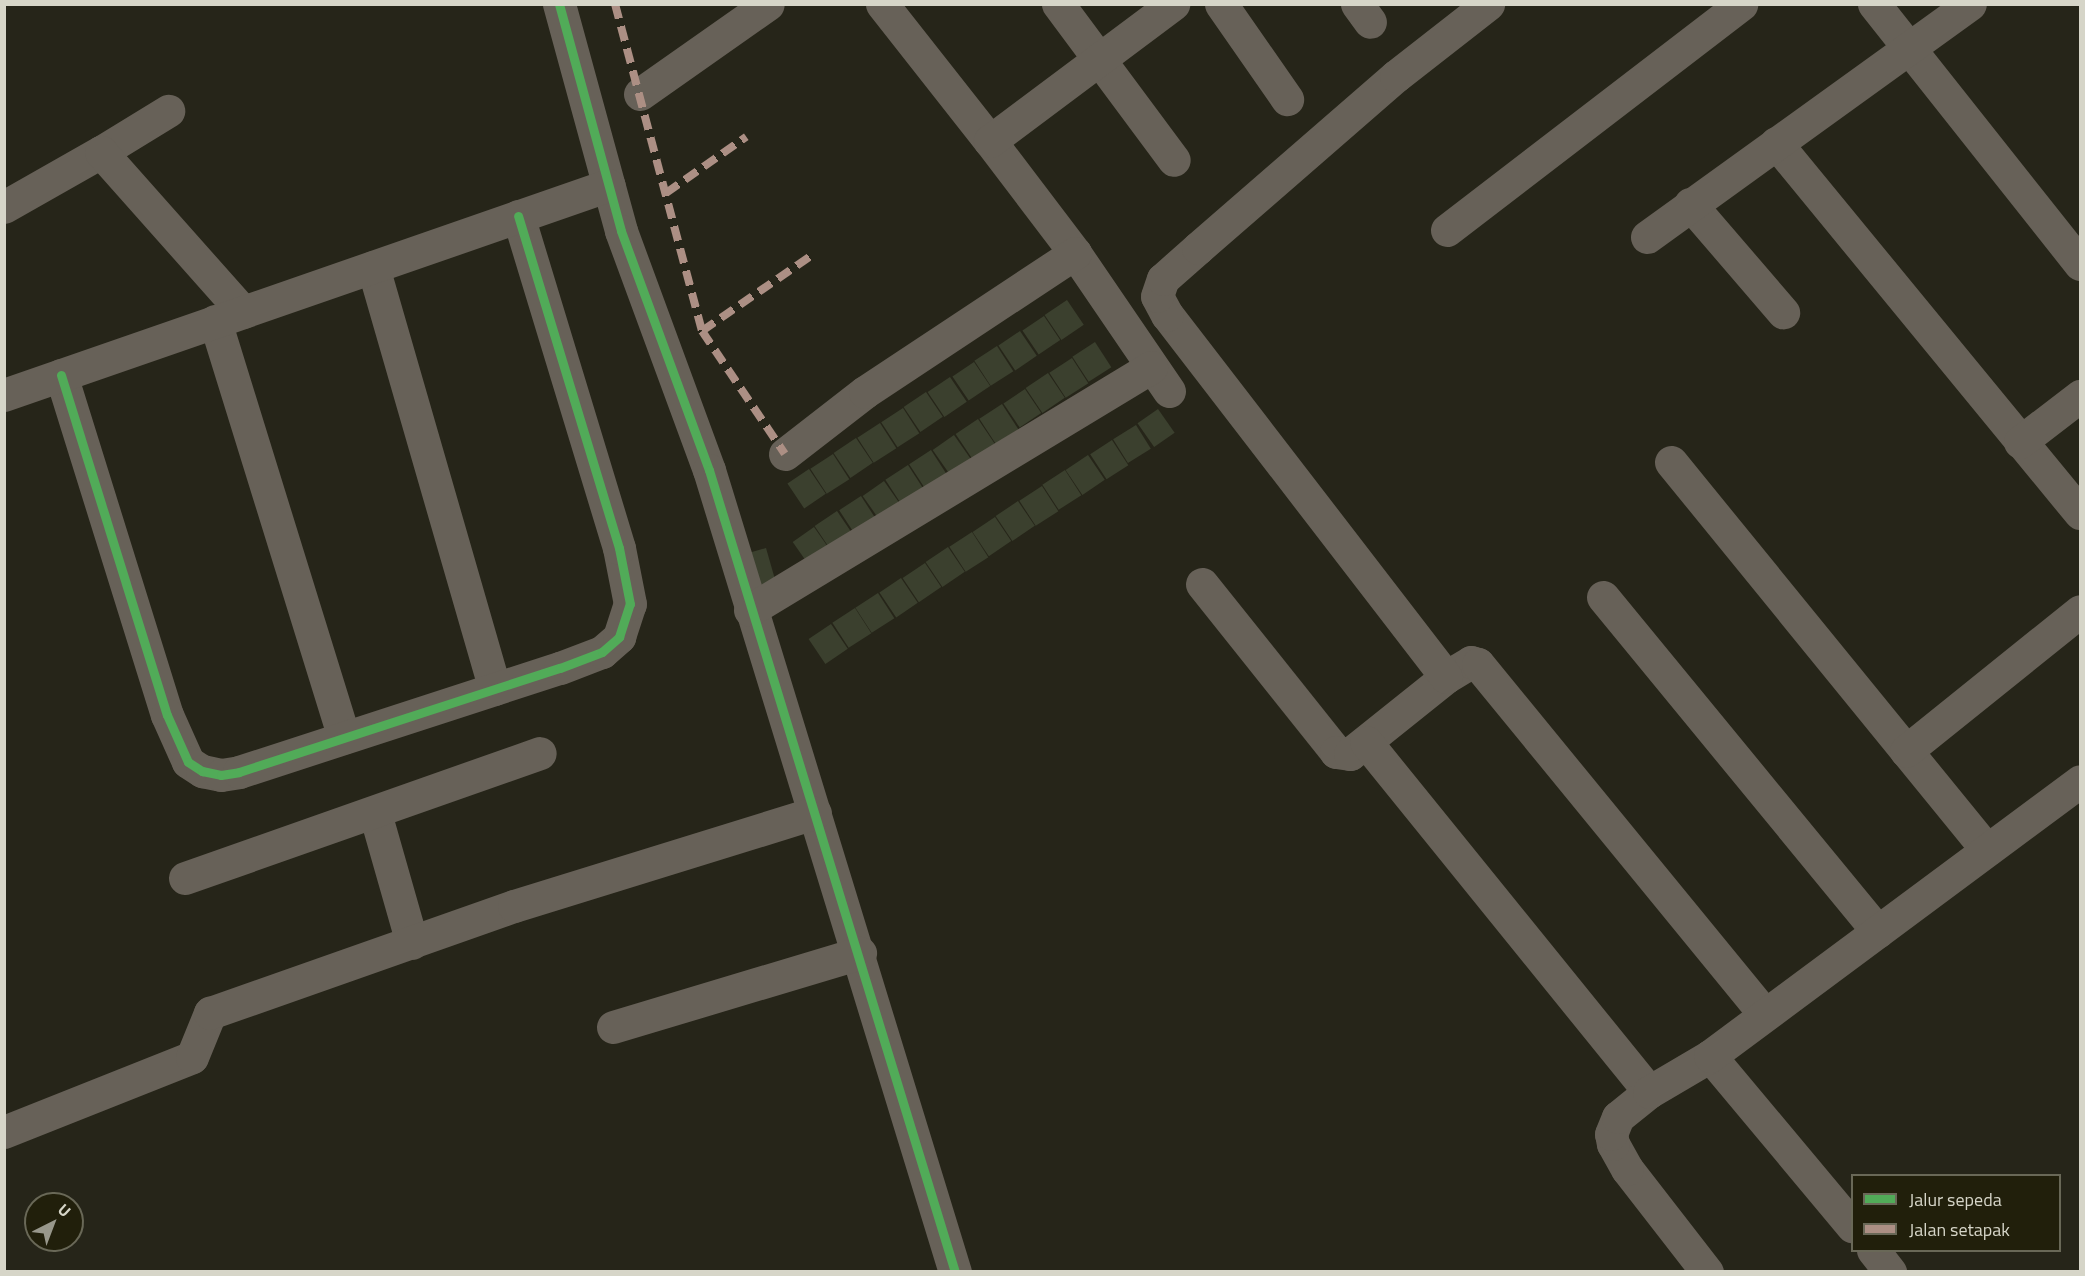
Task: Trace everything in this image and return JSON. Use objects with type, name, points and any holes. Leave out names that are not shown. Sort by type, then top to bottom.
[{"type":"street","points":[[559,4],[621,231],[709,470],[750,610],[860,953],[955,1272]]},
{"type":"street","points":[[640,94],[768,4]]},
{"type":"street","points":[[750,610],[1160,379],[1075,253],[882,4]]},
{"type":"street","points":[[1058,4],[1174,160]]},
{"type":"street","points":[[990,141],[1102,61],[1173,4]]},
{"type":"street","points":[[1221,4],[1287,99]]},
{"type":"street","points":[[1446,677],[1167,315],[1157,296],[1163,279],[1198,248],[1396,76],[1488,4]]},
{"type":"street","points":[[1447,230],[1741,4]]},
{"type":"street","points":[[1874,4],[2080,264]]},
{"type":"street","points":[[1647,237],[1908,46],[1970,4]]},
{"type":"street","points":[[4,207],[168,111]]},
{"type":"street","points":[[1776,144],[2080,513]]},
{"type":"street","points":[[101,152],[229,317],[344,738]]},
{"type":"street","points":[[4,395],[609,185]]},
{"type":"street","points":[[1690,204],[1784,312]]},
{"type":"street","points":[[60,375],[167,715],[188,762],[202,771],[221,775],[344,738],[602,652],[619,637],[630,604],[619,548],[518,216]]},
{"type":"street","points":[[785,454],[865,392],[1075,253]]},
{"type":"street","points":[[373,267],[495,689]]},
{"type":"street","points":[[2020,442],[2080,396]]},
{"type":"street","points":[[1671,462],[1987,850]]},
{"type":"street","points":[[1202,584],[1336,752],[1350,754],[1446,677],[1471,662],[1478,664],[1765,1015]]},
{"type":"street","points":[[1603,597],[1878,932]]},
{"type":"street","points":[[1906,751],[2080,611]]},
{"type":"street","points":[[1365,742],[1649,1092]]},
{"type":"street","points":[[185,878],[540,753]]},
{"type":"street","points":[[1707,1272],[1634,1178],[1612,1144],[1611,1134],[1618,1118],[1649,1092],[1710,1056],[2080,781]]},
{"type":"street","points":[[375,813],[412,943]]},
{"type":"street","points":[[4,1132],[192,1057],[210,1013],[514,906],[815,813]]},
{"type":"street","points":[[613,1026],[860,953]]},
{"type":"street","points":[[1710,1056],[1851,1225]]},
{"type":"street","points":[[1874,1252],[1890,1272]]},
{"type":"building","points":[[1067,300],[1084,325],[1061,340],[1045,315]]},
{"type":"building","points":[[1044,316],[1060,340],[1039,355],[1022,331]]},
{"type":"building","points":[[1020,331],[1037,356],[1015,370],[998,346]]},
{"type":"building","points":[[1095,342],[1111,367],[1089,382],[1072,357]]},
{"type":"building","points":[[997,346],[1013,371],[991,386],[974,361]]},
{"type":"building","points":[[1072,358],[1088,383],[1066,398],[1049,373]]},
{"type":"building","points":[[974,362],[990,386],[969,401],[952,377]]},
{"type":"building","points":[[1048,373],[1065,398],[1042,413],[1026,388]]},
{"type":"building","points":[[950,377],[967,402],[944,417],[928,392]]},
{"type":"building","points":[[1025,389],[1041,413],[1020,428],[1003,404]]},
{"type":"building","points":[[926,392],[943,417],[920,432],[904,407]]},
{"type":"building","points":[[1002,404],[1018,429],[996,444],[979,419]]},
{"type":"building","points":[[903,408],[919,433],[898,447],[881,422]]},
{"type":"building","points":[[1158,409],[1175,433],[1154,447],[1138,423]]},
{"type":"building","points":[[978,419],[995,444],[972,459],[956,434]]},
{"type":"building","points":[[880,423],[896,448],[874,463],[857,438]]},
{"type":"building","points":[[1136,425],[1151,449],[1128,463],[1113,439]]},
{"type":"building","points":[[954,435],[971,459],[949,474],[933,450]]},
{"type":"building","points":[[856,438],[873,463],[850,478],[834,453]]},
{"type":"building","points":[[1112,440],[1128,465],[1107,479],[1090,454]]},
{"type":"building","points":[[931,450],[947,475],[926,489],[909,464]]},
{"type":"building","points":[[833,454],[849,479],[827,494],[810,469]]},
{"type":"building","points":[[1088,455],[1105,480],[1082,495],[1066,470]]},
{"type":"building","points":[[908,465],[924,490],[902,505],[885,480]]},
{"type":"building","points":[[809,469],[826,494],[804,508],[787,484]]},
{"type":"building","points":[[1065,470],[1081,495],[1059,510],[1042,485]]},
{"type":"building","points":[[884,481],[901,505],[879,520],[863,496]]},
{"type":"building","points":[[1042,486],[1058,511],[1036,526],[1019,501]]},
{"type":"building","points":[[861,496],[877,521],[856,535],[839,510]]},
{"type":"building","points":[[1018,501],[1035,526],[1012,541],[996,516]]},
{"type":"building","points":[[837,511],[854,536],[831,551],[815,526]]},
{"type":"building","points":[[995,517],[1011,541],[989,556],[973,532]]},
{"type":"building","points":[[814,527],[831,551],[809,566],[793,542]]},
{"type":"building","points":[[972,532],[988,557],[966,572],[949,547]]},
{"type":"building","points":[[948,547],[965,572],[942,587],[926,562]]},
{"type":"building","points":[[766,548],[778,591],[750,600],[737,556]]},
{"type":"building","points":[[925,563],[941,587],[919,602],[903,578]]},
{"type":"building","points":[[901,578],[918,603],[896,617],[879,593]]},
{"type":"building","points":[[878,593],[894,618],[872,633],[855,608]]},
{"type":"building","points":[[855,608],[871,633],[849,648],[832,623]]},
{"type":"building","points":[[831,624],[848,649],[825,664],[809,639]]},
{"type":"marked path","points":[[615,4],[702,331],[785,454]]},
{"type":"marked path","points":[[666,193],[746,137]]},
{"type":"marked path","points":[[702,331],[815,253]]},
{"type":"cycle path","points":[[559,4],[621,231],[709,470],[955,1272]]},
{"type":"cycle path","points":[[61,375],[167,715],[188,762],[202,771],[221,775],[239,772],[560,668],[602,652],[619,637],[630,604],[619,548],[518,216]]}]
